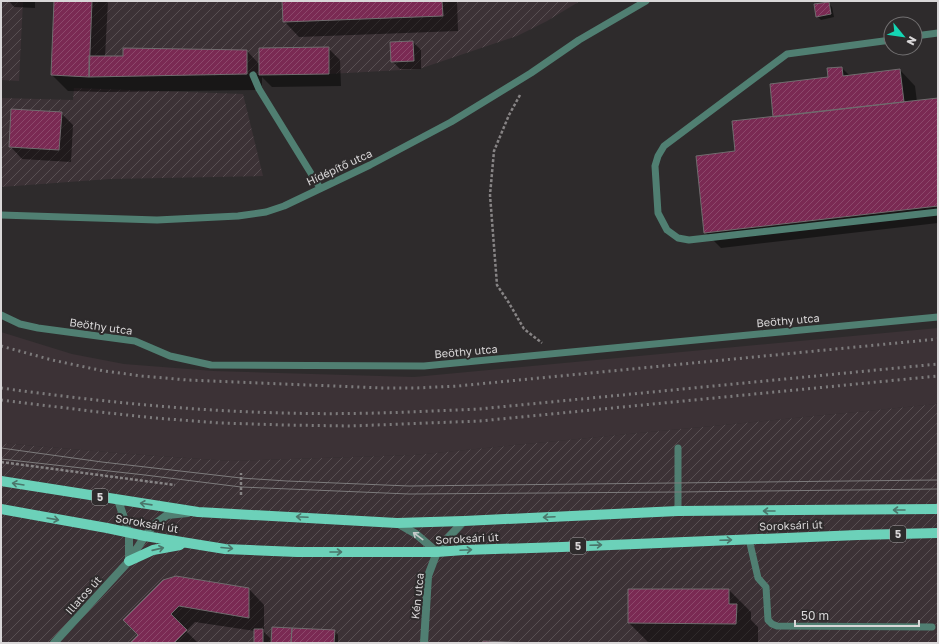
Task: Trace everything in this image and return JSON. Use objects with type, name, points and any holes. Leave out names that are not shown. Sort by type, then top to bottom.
[{"type":"main road","name":"Soroksári út","points":[[1,482],[198,512],[397,523],[464,522],[678,511],[938,510]]},
{"type":"main road","name":"Soroksári út","points":[[1,509],[188,543],[225,548],[297,552],[436,552],[858,535],[938,534]]},
{"type":"main road","points":[[129,561],[153,550],[188,543]]},
{"type":"street","points":[[118,500],[130,533],[129,561]]},
{"type":"street","name":"Illatos út","points":[[54,643],[129,561],[145,536],[155,524],[167,515],[198,512]]},
{"type":"street","name":"Kén utca","points":[[424,643],[428,576],[436,552],[464,522]]},
{"type":"street","points":[[397,523],[416,534],[436,552]]},
{"type":"lane","name":"Hídépítő utca","points":[[1,215],[157,220],[238,216],[266,212],[284,206],[370,165],[451,122],[531,73],[579,40],[646,1]]},
{"type":"lane","points":[[923,35],[938,33]]},
{"type":"lane","points":[[883,41],[787,54],[664,146],[658,156],[655,166],[658,213],[667,230],[678,238],[689,240],[938,212]]},
{"type":"lane","points":[[252,75],[259,89],[320,188]]},
{"type":"lane","name":"Beöthy utca","points":[[2,315],[20,324],[38,328],[135,341],[170,356],[211,365],[416,366],[938,317]]},
{"type":"lane","points":[[678,448],[678,511]]},
{"type":"lane","points":[[749,539],[758,578],[766,587],[768,620],[772,624],[778,626],[932,627]]},
{"type":"path","points":[[520,94],[509,115],[494,151],[490,194],[497,285],[524,330],[543,344]]},
{"type":"path","points":[[1,462],[175,485]]},
{"type":"path","points":[[240,495],[241,473]]},
{"type":"shaded area","points":[[1,1],[23,1],[19,81],[1,80]]},
{"type":"shaded area","points":[[54,1],[580,1],[547,21],[517,36],[419,69],[329,74],[89,77],[51,75]]},
{"type":"shaded area","points":[[74,88],[243,94],[263,176],[109,179],[1,187],[1,98],[73,100]]},
{"type":"shaded area","points":[[938,328],[938,404],[414,455],[230,461],[1,443],[1,332],[72,354],[124,364],[214,371],[414,377]]},
{"type":"shaded area","points":[[938,404],[938,643],[1,643],[1,443],[230,461],[414,455]]},
{"type":"building","points":[[54,1],[92,1],[89,77],[51,75]]},
{"type":"building","points":[[282,1],[442,1],[443,16],[283,22]]},
{"type":"building","points":[[829,2],[831,14],[816,17],[814,4]]},
{"type":"building","points":[[413,41],[414,61],[391,62],[390,42]]},
{"type":"building","points":[[329,47],[329,74],[259,75],[259,48]]},
{"type":"building","points":[[123,48],[247,50],[247,74],[89,77],[89,56],[123,56]]},
{"type":"building","points":[[842,67],[843,76],[900,69],[904,102],[773,117],[770,84],[828,77],[827,68]]},
{"type":"building","points":[[938,98],[938,206],[704,233],[696,156],[735,151],[732,121]]},
{"type":"building","points":[[11,109],[62,112],[59,150],[9,147]]},
{"type":"building","points":[[176,576],[249,588],[249,618],[179,606],[171,614],[187,630],[174,643],[130,643],[138,635],[123,620],[163,580]]},
{"type":"building","points":[[628,589],[729,589],[729,604],[737,604],[736,624],[628,623]]},
{"type":"building","points":[[272,627],[292,628],[291,643],[271,643]]},
{"type":"building","points":[[292,628],[335,630],[334,643],[291,643]]},
{"type":"building","points":[[254,629],[263,629],[263,643],[254,643]]},
{"type":"building","points":[[483,641],[529,643],[482,643]]},
{"type":"tram line","points":[[1,448],[102,462],[241,478],[409,486],[938,480]]},
{"type":"tram line","points":[[1,459],[241,487],[409,494],[938,489]]},
{"type":"railway","points":[[1,346],[52,360],[104,371],[142,376],[187,380],[381,388],[416,388],[458,386],[938,339]]},
{"type":"railway","points":[[1,388],[178,408],[309,414],[382,413],[479,409],[938,364]]},
{"type":"railway","points":[[1,400],[155,418],[220,423],[350,426],[480,421],[938,376]]}]
